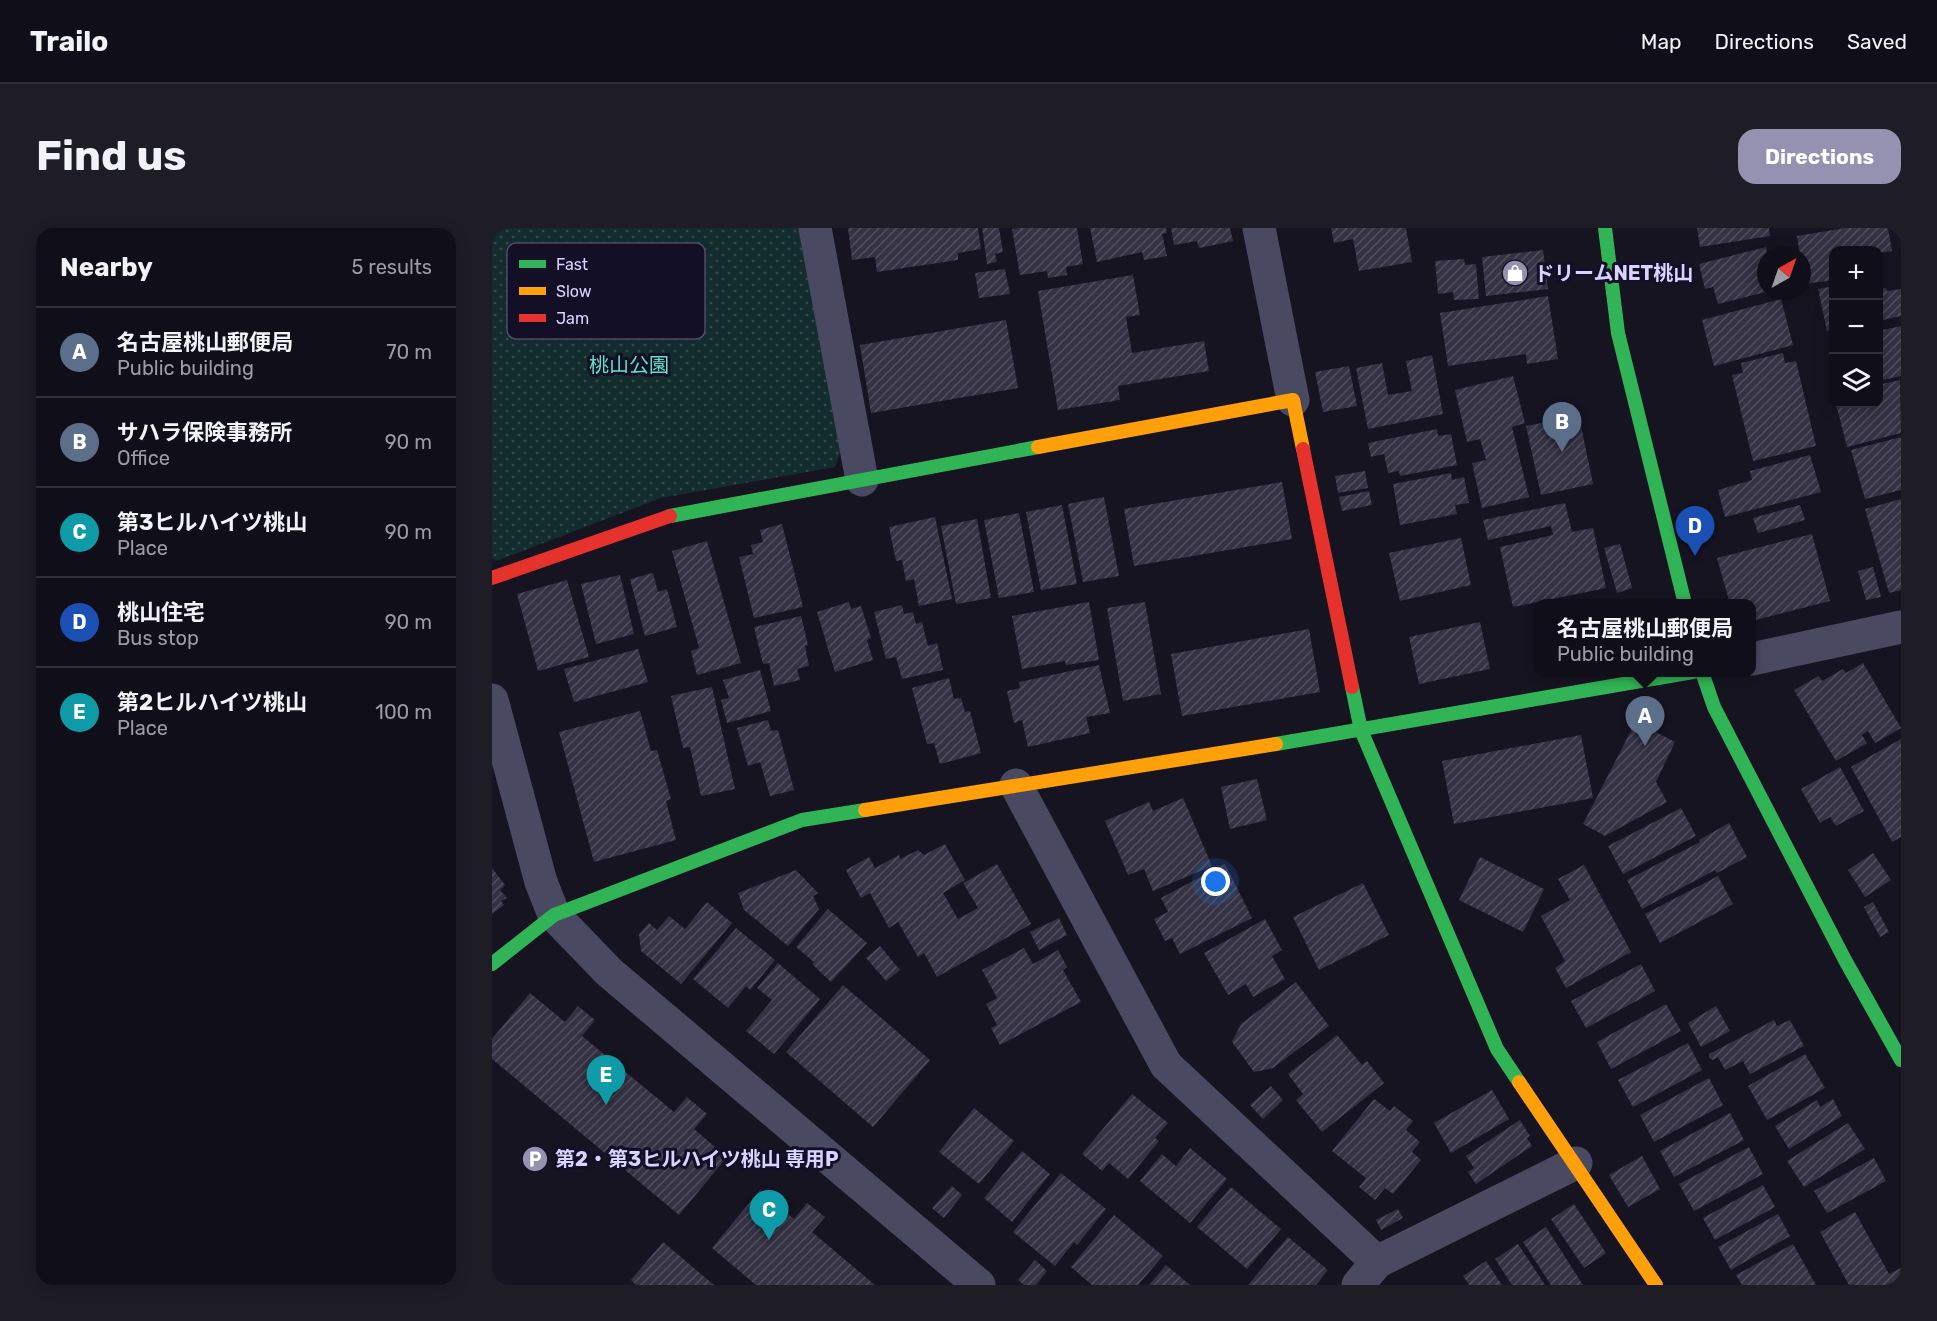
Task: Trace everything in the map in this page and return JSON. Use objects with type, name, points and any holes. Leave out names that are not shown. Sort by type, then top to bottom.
[{"type":"street","points":[[815,228],[862,480]]},
{"type":"street","points":[[1259,228],[1361,730],[1497,1049],[1656,1285]]},
{"type":"street","points":[[1605,228],[1618,333],[1684,599]]},
{"type":"street","points":[[492,578],[670,516],[1293,400]]},
{"type":"street","points":[[1756,657],[1901,627]]},
{"type":"street","points":[[492,964],[554,915],[802,820],[1361,730],[1664,677]]},
{"type":"street","points":[[1704,677],[1714,707],[1845,960],[1901,1060]]},
{"type":"street","points":[[492,700],[541,882],[554,915],[609,972],[979,1285]]},
{"type":"street","points":[[1016,785],[1166,1065],[1367,1274],[1575,1163]]},
{"type":"green space","name":"桃山公園","points":[[492,228],[807,228],[845,439],[835,467],[661,498],[496,561],[492,558]]},
{"type":"building","points":[[848,228],[978,228],[981,249],[958,253],[958,260],[877,272],[875,257],[852,260]]},
{"type":"building","points":[[982,228],[999,228],[1003,252],[995,254],[997,262],[987,264]]},
{"type":"building","points":[[1077,228],[1083,264],[1066,267],[1067,275],[1048,278],[1047,271],[1020,275],[1012,229]]},
{"type":"building","points":[[1090,228],[1166,228],[1167,233],[1162,234],[1167,256],[1144,260],[1142,252],[1097,262]]},
{"type":"building","points":[[1171,228],[1230,228],[1233,241],[1199,248],[1197,241],[1174,245]]},
{"type":"building","points":[[1331,228],[1406,228],[1412,262],[1359,271],[1353,239],[1334,243]]},
{"type":"building","points":[[1697,228],[1769,228],[1770,236],[1700,247]]},
{"type":"building","points":[[1845,228],[1888,228],[1892,251],[1883,252],[1883,246],[1829,246],[1829,281],[1811,283],[1811,246],[1799,246],[1797,236]]},
{"type":"building","points":[[1757,249],[1757,294],[1718,304],[1713,287],[1705,289],[1699,264]]},
{"type":"building","name":"ドリームNET桃山","points":[[1543,250],[1548,289],[1486,296],[1482,257]]},
{"type":"building","points":[[1464,259],[1465,265],[1476,264],[1479,299],[1454,300],[1453,292],[1438,294],[1435,261]]},
{"type":"building","points":[[1005,269],[1010,294],[979,298],[975,273]]},
{"type":"building","points":[[1133,275],[1140,315],[1126,317],[1132,353],[1204,341],[1209,371],[1118,386],[1120,400],[1058,410],[1038,291]]},
{"type":"building","points":[[1829,287],[1829,330],[1827,331],[1818,289]]},
{"type":"building","points":[[1883,288],[1886,288],[1887,291],[1901,289],[1901,316],[1883,320]]},
{"type":"building","points":[[1548,296],[1558,359],[1527,364],[1526,354],[1448,366],[1440,313]]},
{"type":"building","points":[[1781,300],[1793,345],[1714,366],[1702,320]]},
{"type":"building","points":[[1006,320],[1018,388],[871,413],[860,345]]},
{"type":"building","points":[[1901,326],[1901,376],[1883,380],[1883,354],[1883,330]]},
{"type":"building","points":[[1783,353],[1785,363],[1796,361],[1816,446],[1753,461],[1732,375],[1743,373],[1741,363]]},
{"type":"building","points":[[1432,355],[1443,414],[1368,429],[1356,368],[1382,363],[1388,395],[1412,391],[1406,361]]},
{"type":"building","points":[[1349,366],[1357,406],[1323,412],[1315,372]]},
{"type":"building","points":[[1513,376],[1525,423],[1512,427],[1529,497],[1482,508],[1472,463],[1486,460],[1480,439],[1467,442],[1455,390]]},
{"type":"building","points":[[1900,380],[1901,433],[1847,447],[1837,408],[1883,408],[1883,384]]},
{"type":"building","points":[[1579,416],[1593,484],[1541,495],[1526,426]]},
{"type":"building","points":[[1437,429],[1438,436],[1451,434],[1457,465],[1400,476],[1399,471],[1388,473],[1384,454],[1371,457],[1368,443]]},
{"type":"building","points":[[1901,437],[1901,490],[1865,499],[1851,450]]},
{"type":"building","points":[[1810,455],[1821,492],[1725,517],[1718,490],[1752,480],[1750,471]]},
{"type":"building","points":[[1365,471],[1368,488],[1338,493],[1335,476]]},
{"type":"building","points":[[1451,473],[1452,480],[1464,477],[1469,503],[1455,505],[1457,514],[1400,525],[1393,484]]},
{"type":"building","points":[[1282,482],[1292,539],[1134,566],[1124,509]]},
{"type":"building","points":[[1369,491],[1372,505],[1342,511],[1339,497]]},
{"type":"building","points":[[1104,497],[1119,576],[1083,582],[1068,504]]},
{"type":"building","points":[[1901,499],[1901,590],[1889,593],[1865,509]]},
{"type":"building","points":[[1565,503],[1572,532],[1593,528],[1606,588],[1552,599],[1534,599],[1534,603],[1513,607],[1500,547],[1553,535],[1551,526],[1488,540],[1483,520]]},
{"type":"building","points":[[1062,505],[1077,584],[1041,590],[1026,512]]},
{"type":"building","points":[[1800,505],[1805,520],[1758,533],[1753,518]]},
{"type":"building","points":[[1019,513],[1034,592],[999,598],[984,520]]},
{"type":"building","points":[[935,517],[952,599],[919,606],[914,579],[906,581],[902,560],[896,561],[889,527]]},
{"type":"building","points":[[977,519],[991,598],[956,604],[941,526]]},
{"type":"building","points":[[782,524],[803,607],[754,618],[739,557],[753,554],[751,545],[763,542],[760,530]]},
{"type":"building","points":[[1812,534],[1830,601],[1756,620],[1756,599],[1729,599],[1717,558]]},
{"type":"building","points":[[1461,538],[1471,585],[1400,601],[1389,553]]},
{"type":"building","points":[[707,541],[741,663],[697,675],[691,651],[699,648],[672,551]]},
{"type":"building","points":[[1620,544],[1632,588],[1617,593],[1604,548]]},
{"type":"building","points":[[1873,567],[1881,597],[1866,600],[1858,571]]},
{"type":"building","points":[[653,573],[658,592],[667,589],[677,627],[645,636],[630,579]]},
{"type":"building","points":[[620,575],[634,634],[596,644],[581,584]]},
{"type":"building","points":[[567,580],[589,657],[538,671],[517,594]]},
{"type":"building","points":[[849,602],[851,609],[861,606],[871,638],[867,640],[873,660],[835,672],[817,612]]},
{"type":"building","points":[[1089,602],[1099,660],[1066,665],[1065,661],[1022,669],[1012,616]]},
{"type":"building","points":[[1145,602],[1161,694],[1123,701],[1107,608]]},
{"type":"building","points":[[902,605],[904,614],[913,612],[916,624],[922,622],[928,646],[937,643],[943,670],[902,679],[896,657],[886,659],[874,612]]},
{"type":"building","points":[[801,616],[808,645],[805,646],[809,666],[797,669],[800,680],[774,686],[769,663],[763,664],[754,627]]},
{"type":"building","points":[[1480,622],[1490,669],[1419,684],[1409,637]]},
{"type":"building","points":[[1309,629],[1320,692],[1182,716],[1171,654]]},
{"type":"building","points":[[638,649],[648,682],[574,702],[564,669]]},
{"type":"building","points":[[1863,663],[1901,728],[1875,743],[1868,731],[1862,735],[1867,743],[1836,761],[1794,690],[1819,676],[1822,681],[1843,669],[1846,673]]},
{"type":"building","points":[[1099,665],[1110,713],[1086,717],[1090,733],[1028,747],[1022,720],[1014,723],[1007,691],[1020,688],[1019,682]]},
{"type":"building","points":[[760,670],[771,711],[727,723],[721,700],[729,698],[723,680]]},
{"type":"building","points":[[949,678],[954,699],[961,698],[965,712],[970,711],[981,753],[940,764],[934,743],[927,744],[912,688]]},
{"type":"building","points":[[712,687],[735,789],[701,796],[690,747],[683,748],[671,696]]},
{"type":"building","points":[[640,711],[651,751],[657,750],[671,799],[666,801],[676,840],[594,862],[559,732]]},
{"type":"building","points":[[1649,719],[1652,730],[1675,742],[1656,782],[1667,802],[1605,836],[1583,824],[1635,723]]},
{"type":"building","points":[[768,720],[771,731],[778,730],[794,790],[770,796],[760,762],[748,766],[737,728]]},
{"type":"building","points":[[1581,735],[1593,798],[1454,824],[1442,761]]},
{"type":"building","points":[[1901,739],[1901,837],[1892,842],[1851,767]]},
{"type":"building","points":[[1840,767],[1864,811],[1836,826],[1830,817],[1820,823],[1801,789]]},
{"type":"building","points":[[1257,779],[1267,820],[1230,829],[1221,787]]},
{"type":"building","points":[[1183,798],[1212,866],[1153,891],[1144,869],[1128,875],[1105,821],[1149,802],[1153,811]]},
{"type":"building","points":[[1681,808],[1696,836],[1623,874],[1608,846]]},
{"type":"building","points":[[1729,823],[1747,857],[1717,873],[1715,870],[1642,909],[1627,880],[1700,842],[1699,840]]},
{"type":"building","points":[[945,844],[965,880],[943,893],[958,919],[978,908],[963,883],[997,864],[1031,924],[937,977],[924,953],[918,957],[898,922],[889,928],[870,893],[861,898],[846,870],[869,857],[875,868],[899,855],[900,859],[918,850],[924,855]]},
{"type":"building","points":[[1873,853],[1891,880],[1865,897],[1848,870]]},
{"type":"building","points":[[1480,857],[1544,889],[1523,932],[1459,900]]},
{"type":"building","points":[[1225,864],[1252,918],[1180,954],[1172,938],[1165,941],[1154,919],[1168,912],[1161,898]]},
{"type":"building","points":[[1584,865],[1631,952],[1566,988],[1555,968],[1565,961],[1541,916],[1570,900],[1558,879]]},
{"type":"building","points":[[492,868],[505,885],[500,890],[507,898],[501,901],[504,905],[492,914]]},
{"type":"building","points":[[796,870],[818,893],[813,896],[819,909],[788,946],[744,910],[738,893]]},
{"type":"building","points":[[1718,876],[1733,904],[1660,943],[1645,914]]},
{"type":"building","points":[[1363,883],[1389,935],[1319,970],[1293,917]]},
{"type":"building","points":[[707,902],[732,923],[681,984],[641,951],[639,934],[649,923],[657,930],[669,916],[685,929]]},
{"type":"building","points":[[1873,902],[1889,932],[1880,937],[1864,907]]},
{"type":"building","points":[[828,909],[867,943],[831,982],[812,964],[814,962],[796,947]]},
{"type":"building","points":[[1059,918],[1067,935],[1039,950],[1030,932]]},
{"type":"building","points":[[1265,919],[1282,950],[1272,956],[1285,979],[1253,997],[1246,984],[1228,995],[1204,953]]},
{"type":"building","points":[[736,928],[775,960],[750,990],[746,986],[728,1008],[693,979]]},
{"type":"building","points":[[880,946],[900,970],[886,981],[866,958]]},
{"type":"building","points":[[1024,948],[1033,964],[1058,950],[1067,967],[1063,970],[1081,1002],[1000,1045],[991,1028],[997,1025],[986,1004],[997,998],[982,970]]},
{"type":"building","points":[[778,963],[820,999],[774,1054],[746,1031],[772,1000],[757,988]]},
{"type":"building","points":[[1641,964],[1655,991],[1586,1028],[1571,1001]]},
{"type":"building","points":[[1296,982],[1329,1026],[1273,1068],[1254,1072],[1232,1042],[1241,1024]]},
{"type":"building","points":[[843,985],[930,1060],[873,1127],[786,1052]]},
{"type":"building","points":[[530,993],[565,1022],[578,1006],[595,1020],[582,1036],[674,1112],[687,1097],[707,1114],[694,1129],[727,1157],[679,1215],[492,1059],[492,1039]]},
{"type":"building","points":[[1666,1004],[1681,1031],[1611,1069],[1597,1042]]},
{"type":"building","points":[[1716,1006],[1730,1031],[1701,1047],[1688,1023]]},
{"type":"building","points":[[1774,1020],[1777,1026],[1790,1020],[1804,1046],[1750,1074],[1743,1061],[1725,1070],[1718,1057],[1713,1060],[1709,1058],[1709,1054]]},
{"type":"building","points":[[1337,1035],[1362,1065],[1367,1061],[1384,1083],[1322,1132],[1296,1100],[1303,1094],[1288,1074]]},
{"type":"building","points":[[1688,1043],[1702,1070],[1633,1107],[1618,1080]]},
{"type":"building","points":[[1805,1054],[1825,1088],[1767,1120],[1748,1086]]},
{"type":"building","points":[[1709,1078],[1723,1105],[1654,1142],[1640,1115]]},
{"type":"building","points":[[1271,1086],[1283,1100],[1263,1119],[1250,1105]]},
{"type":"building","points":[[1492,1090],[1509,1119],[1451,1153],[1434,1123]]},
{"type":"building","points":[[1132,1094],[1168,1123],[1155,1138],[1159,1141],[1128,1179],[1109,1163],[1102,1171],[1082,1154]]},
{"type":"building","points":[[1374,1099],[1390,1111],[1394,1106],[1413,1121],[1406,1130],[1420,1142],[1412,1152],[1421,1160],[1393,1194],[1385,1188],[1375,1200],[1359,1187],[1366,1178],[1332,1151]]},
{"type":"building","points":[[1833,1099],[1842,1116],[1789,1149],[1775,1126],[1817,1100],[1820,1107]]},
{"type":"building","points":[[974,1108],[1014,1141],[979,1184],[939,1152]]},
{"type":"building","points":[[1730,1113],[1744,1140],[1674,1177],[1660,1151]]},
{"type":"building","points":[[1520,1120],[1530,1136],[1527,1138],[1532,1146],[1476,1184],[1468,1172],[1474,1168],[1466,1156]]},
{"type":"building","points":[[1848,1123],[1865,1149],[1804,1187],[1787,1161]]},
{"type":"building","points":[[1749,1147],[1763,1174],[1694,1211],[1679,1184]]},
{"type":"building","points":[[1190,1148],[1227,1179],[1190,1223],[1140,1181],[1162,1154],[1176,1166]]},
{"type":"building","points":[[1022,1151],[1050,1174],[1012,1222],[984,1198]]},
{"type":"building","points":[[1642,1156],[1660,1189],[1628,1207],[1609,1175]]},
{"type":"building","points":[[1874,1158],[1886,1181],[1827,1213],[1814,1191]]},
{"type":"building","points":[[1061,1173],[1106,1209],[1077,1245],[1074,1242],[1055,1266],[1013,1232]]},
{"type":"building","points":[[1763,1185],[1775,1207],[1715,1240],[1703,1218]]},
{"type":"building","points":[[952,1186],[962,1195],[944,1218],[932,1208]]},
{"type":"building","points":[[1231,1187],[1281,1229],[1247,1269],[1197,1227]]},
{"type":"building","points":[[760,1190],[794,1219],[807,1203],[825,1217],[812,1232],[875,1285],[756,1285],[712,1248]]},
{"type":"building","points":[[1574,1204],[1606,1253],[1584,1268],[1551,1219]]},
{"type":"building","points":[[1398,1209],[1403,1218],[1381,1230],[1376,1220]]},
{"type":"building","points":[[1855,1212],[1889,1274],[1901,1268],[1901,1285],[1849,1285],[1820,1232]]},
{"type":"building","points":[[1778,1214],[1790,1236],[1731,1270],[1718,1247]]},
{"type":"building","points":[[1114,1215],[1163,1256],[1138,1285],[1092,1285],[1071,1267]]},
{"type":"building","points":[[1546,1227],[1583,1285],[1551,1285],[1523,1242]]},
{"type":"building","points":[[1288,1237],[1328,1270],[1316,1285],[1248,1285]]},
{"type":"building","points":[[663,1242],[714,1285],[636,1285],[631,1280]]},
{"type":"building","points":[[1518,1244],[1545,1285],[1512,1285],[1495,1259]]},
{"type":"building","points":[[1793,1244],[1816,1285],[1742,1285],[1736,1275]]},
{"type":"building","points":[[1035,1260],[1047,1271],[1036,1285],[1024,1285],[1018,1280]]},
{"type":"building","points":[[1486,1261],[1502,1285],[1469,1285],[1463,1276]]},
{"type":"building","points":[[1166,1265],[1190,1285],[1149,1285]]},
{"type":"traffic: fast","points":[[1605,228],[1618,333],[1684,599]]},
{"type":"traffic: fast","points":[[670,516],[1038,447]]},
{"type":"traffic: fast","points":[[1276,744],[1664,677]]},
{"type":"traffic: fast","points":[[1704,677],[1714,707],[1845,960],[1901,1060]]},
{"type":"traffic: fast","points":[[1352,687],[1361,730],[1497,1049],[1519,1082]]},
{"type":"traffic: fast","points":[[492,964],[554,915],[802,820],[865,810]]},
{"type":"traffic: slow","points":[[1038,447],[1293,400],[1303,449]]},
{"type":"traffic: slow","points":[[865,810],[1276,744]]},
{"type":"traffic: slow","points":[[1519,1082],[1656,1285]]},
{"type":"traffic: jam","points":[[1303,449],[1352,687]]},
{"type":"traffic: jam","points":[[492,578],[670,516]]},
{"type":"place","name":"ドリームNET桃山","points":[[1515,273]]},
{"type":"place","name":"サハラ保険事務所","points":[[1562,452]]},
{"type":"place","name":"桃山住宅","points":[[1695,556]]},
{"type":"place","name":"名古屋桃山郵便局","points":[[1645,746]]},
{"type":"place","name":"第2ヒルハイツ桃山","points":[[606,1105]]},
{"type":"place","name":"第2・第3ヒルハイツ桃山 専用P","points":[[535,1159]]},
{"type":"place","name":"第3ヒルハイツ桃山","points":[[769,1240]]}]
